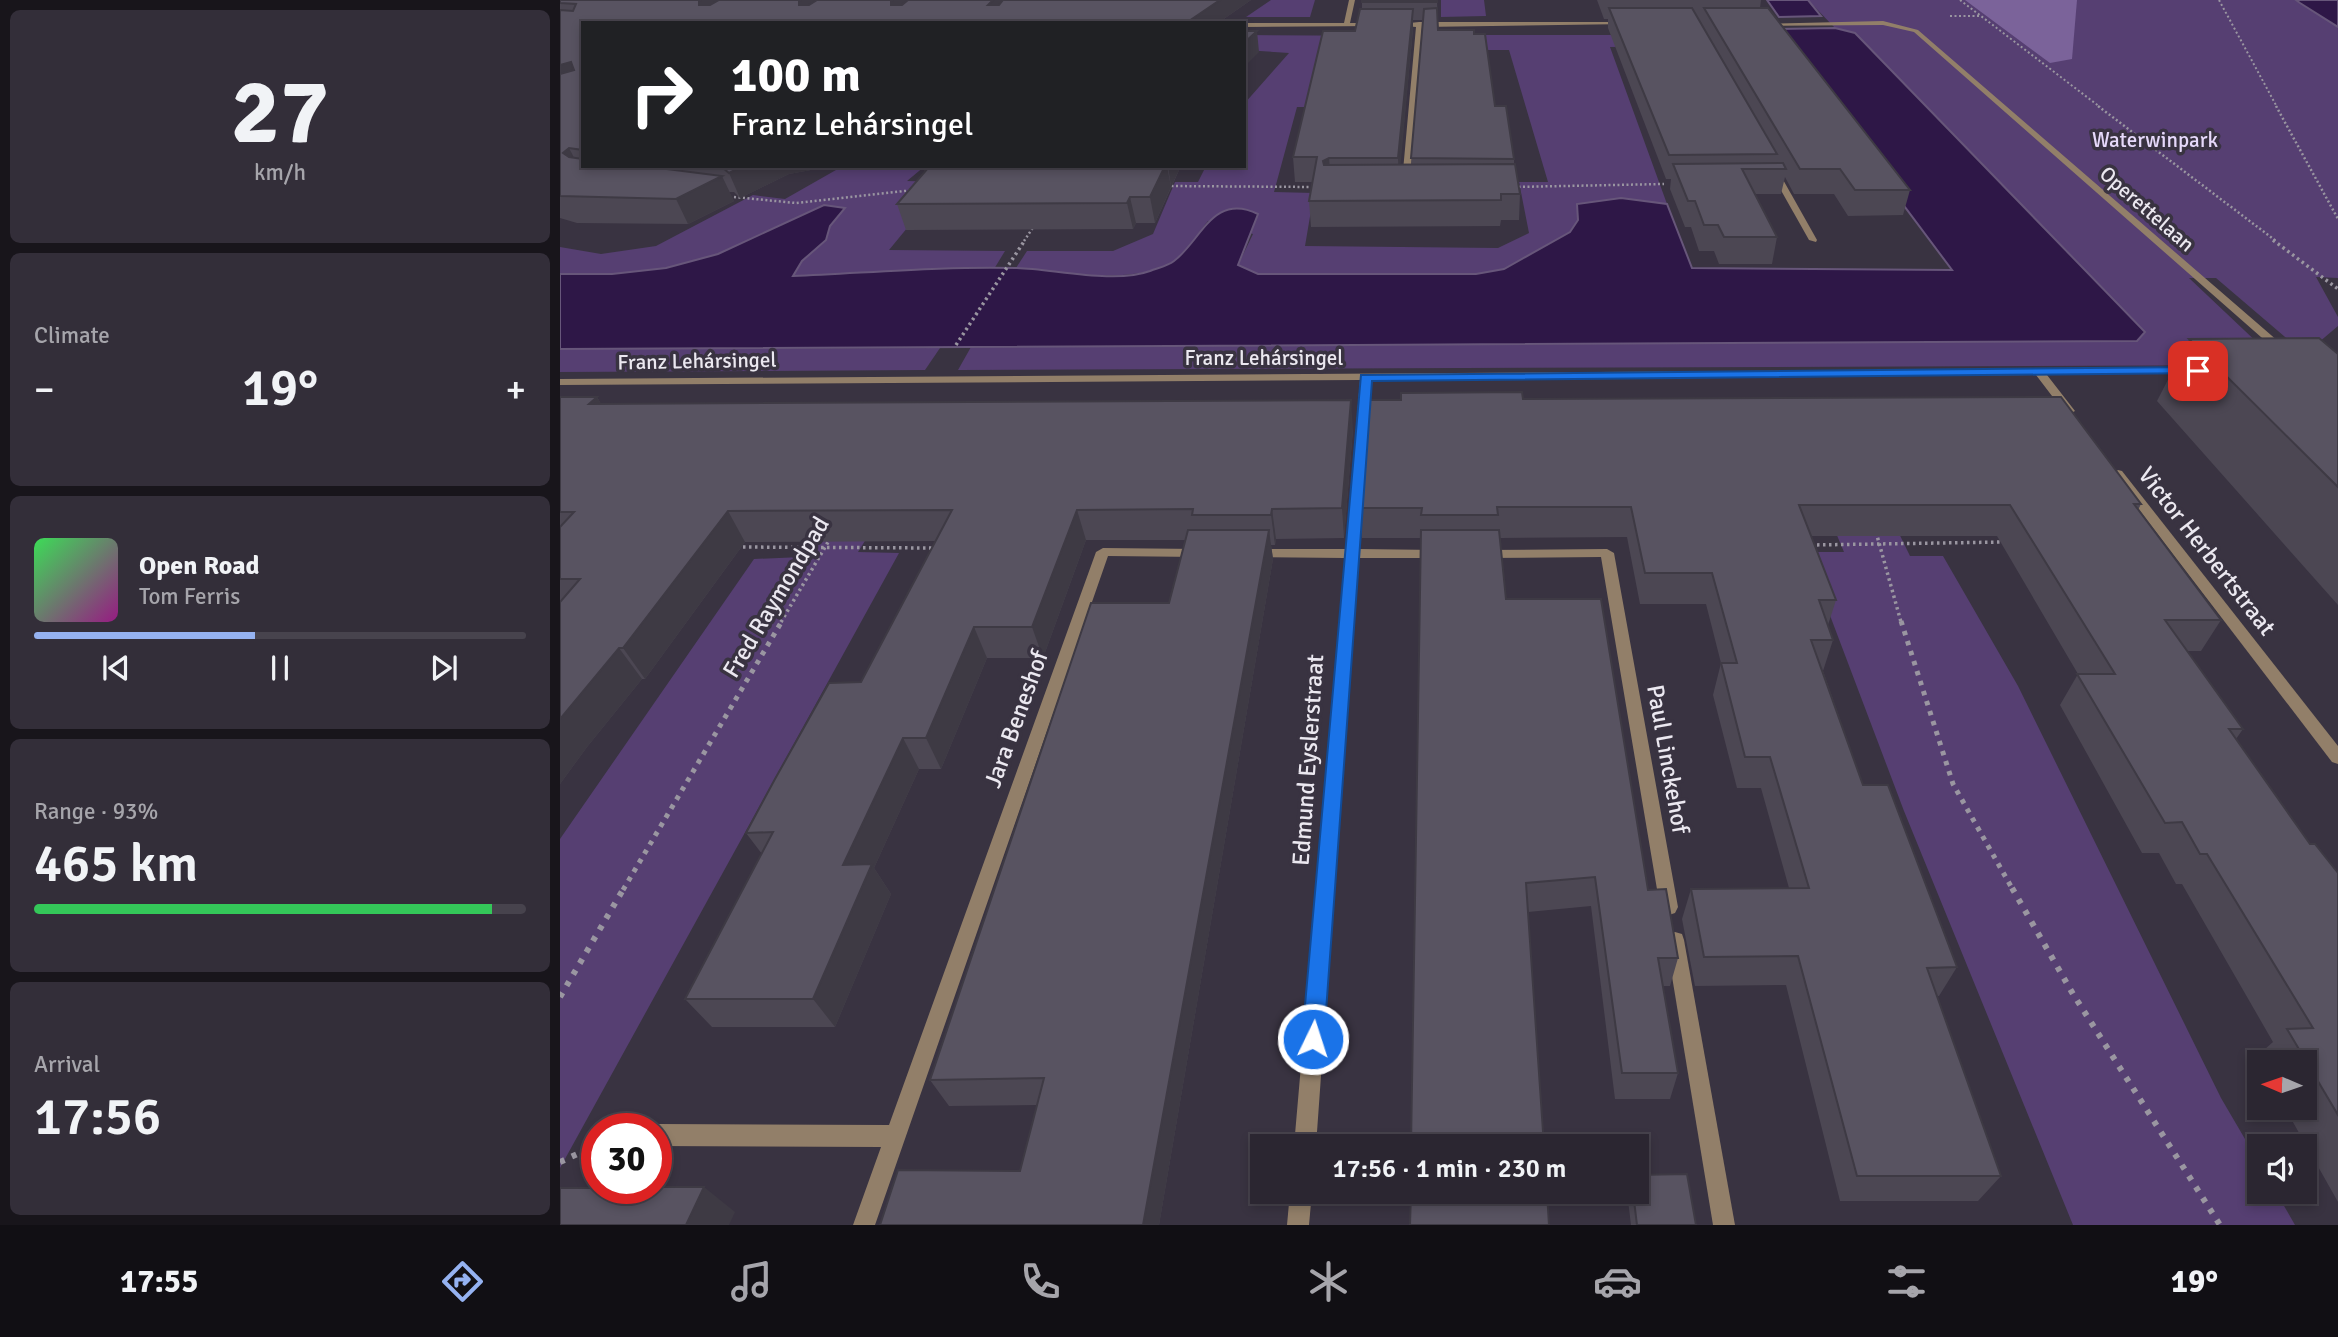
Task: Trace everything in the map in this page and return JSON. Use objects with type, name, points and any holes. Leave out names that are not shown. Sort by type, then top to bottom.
[{"type":"street","points":[[1347,25],[1352,0]]},
{"type":"street","points":[[1405,187],[1419,24]]},
{"type":"street","points":[[1246,25],[1639,24]]},
{"type":"street","name":"Operettelaan","points":[[1747,24],[1897,24],[1916,31],[2293,360]]},
{"type":"street","points":[[1768,159],[1813,240]]},
{"type":"street","points":[[1768,183],[1781,183]]},
{"type":"street","points":[[1393,187],[1418,187]]},
{"type":"street","name":"Franz Lehársingel","points":[[560,382],[2206,371]]},
{"type":"street","points":[[2040,373],[2081,426]]},
{"type":"street","name":"Edmund Eyslerstraat","points":[[1306,1134],[1366,377]]},
{"type":"street","name":"Victor Herbertstraat","points":[[2105,457],[2338,758]]},
{"type":"street","name":"Jara Beneshof","points":[[864,1225],[1103,552],[1213,553]]},
{"type":"street","points":[[1241,553],[1351,554]]},
{"type":"street","name":"Paul Linckehof","points":[[1351,554],[1607,553],[1724,1225]]},
{"type":"street","points":[[672,1135],[894,1136]]},
{"type":"street","points":[[1298,1225],[1300,1204]]},
{"type":"path","points":[[1960,0],[2338,289]]},
{"type":"path","points":[[2219,0],[2338,219]]},
{"type":"path","points":[[1509,187],[1664,184]]},
{"type":"path","points":[[1165,186],[1317,187]]},
{"type":"path","points":[[734,197],[796,203],[921,189]]},
{"type":"path","points":[[935,378],[1038,218]]},
{"type":"path","points":[[1875,530],[1881,542],[1888,580],[1953,785],[2073,994],[2220,1225]]},
{"type":"path","name":"Fred Raymondpad","points":[[560,998],[833,535]]},
{"type":"path","points":[[1799,545],[2019,542]]},
{"type":"path","points":[[732,547],[937,548]]},
{"type":"path","points":[[560,1162],[581,1152]]},
{"type":"green space","points":[[1271,0],[1315,0],[1310,17],[1246,17]]},
{"type":"green space","points":[[1441,0],[1484,0],[1486,16],[1441,17]]},
{"type":"green space","name":"Waterwinpark","points":[[1808,0],[2304,0],[2298,1],[2338,27],[2338,278],[2316,277],[2338,317],[2338,326],[2305,354],[2216,278],[2189,278],[2281,365],[958,370],[971,347],[2137,341],[2144,331],[1855,33],[1835,28]]},
{"type":"green space","points":[[1246,35],[1403,36],[1309,107],[1297,107],[1274,192],[1314,193],[1305,246],[1498,248],[1529,233],[1519,182],[1548,182],[1509,50],[1430,50],[1430,35],[1688,35],[1695,46],[1610,47],[1667,204],[1621,198],[1577,205],[1578,220],[1571,232],[1504,269],[1476,274],[1258,274],[1238,265],[1253,234],[1208,221],[1182,254],[1156,269],[1138,273],[1096,275],[1016,268],[1027,251],[1113,251],[1153,234],[1175,182],[1198,182],[1205,168],[1246,168],[1246,102],[1289,53],[1246,50]]},
{"type":"green space","points":[[839,168],[923,168],[907,181],[945,182],[889,250],[1005,251],[994,269],[792,276],[802,261],[826,240],[830,226],[844,209],[824,205],[718,254],[666,268],[612,274],[560,274],[560,247],[601,254],[656,246],[753,195],[785,199]]},
{"type":"green space","points":[[940,348],[925,370],[560,372],[560,349]]},
{"type":"green space","points":[[1785,412],[1840,412],[1910,556],[1943,556],[2018,686],[2221,1098],[2247,1142],[2247,1204],[2283,1204],[2295,1225],[2073,1225],[1904,811],[1806,552],[1844,552]]},
{"type":"green space","points":[[942,417],[858,552],[899,553],[590,1113],[581,1113],[581,1130],[560,1168],[560,839],[754,559],[802,557],[892,419]]},
{"type":"shaded area","points":[[1767,0],[1808,0],[1821,16],[1779,17]]},
{"type":"shaded area","points":[[1965,0],[2077,0],[2072,59],[2050,63]]},
{"type":"shaded area","points":[[2296,0],[2338,0],[2338,27],[2300,3]]},
{"type":"shaded area","points":[[1835,28],[1855,33],[2145,332],[2137,341],[560,349],[560,274],[612,274],[666,268],[718,254],[824,205],[845,208],[830,226],[826,240],[802,261],[793,276],[989,268],[1102,276],[1136,275],[1172,263],[1209,222],[1230,209],[1243,209],[1258,214],[1238,265],[1258,274],[1476,274],[1504,269],[1570,232],[1578,220],[1577,204],[1621,198],[1667,204],[1692,268],[1952,270],[1772,29]]},
{"type":"building","points":[[560,0],[701,0],[699,5],[710,5],[719,0],[801,0],[799,5],[809,5],[817,0],[893,0],[891,5],[902,5],[908,0],[993,0],[988,5],[999,5],[1003,0],[1220,0],[1189,21],[581,21],[581,150],[569,148],[563,153],[581,159],[581,168],[659,168],[722,176],[676,199],[560,196],[560,74],[574,70],[571,62],[560,65],[560,10],[573,11],[576,4],[560,3]]},
{"type":"building","points":[[1437,0],[1437,2],[1362,2]]},
{"type":"building","points":[[1437,8],[1438,30],[1474,30],[1474,34],[1485,34],[1495,106],[1506,106],[1514,159],[1411,158],[1424,9]]},
{"type":"building","points":[[1609,8],[1692,8],[1777,154],[1669,155]]},
{"type":"building","points":[[1704,8],[1768,8],[1910,190],[1855,190],[1840,169],[1800,169]]},
{"type":"building","points":[[1360,9],[1413,9],[1398,158],[1329,158],[1323,161],[1324,165],[1515,164],[1520,194],[1501,194],[1501,200],[1309,201],[1317,157],[1293,157],[1323,31],[1355,31]]},
{"type":"building","points":[[1246,31],[1257,31],[1246,41]]},
{"type":"building","points":[[1783,163],[1786,169],[1742,169],[1777,237],[1724,237],[1718,225],[1704,225],[1695,201],[1688,201],[1673,164]]},
{"type":"building","points":[[723,168],[739,168],[729,173]]},
{"type":"building","points":[[928,168],[1164,168],[1150,197],[1130,197],[1127,203],[897,204]]},
{"type":"building","points":[[2319,338],[2338,354],[2338,487],[2189,339]]},
{"type":"building","points":[[1522,392],[1523,399],[2061,397],[2141,504],[2134,504],[2221,620],[2165,620],[2243,729],[2229,729],[2310,844],[2315,844],[2338,873],[2338,1115],[2317,1080],[2317,1050],[2299,1050],[2287,1029],[2313,1028],[2207,854],[2200,854],[2182,822],[2165,823],[2077,674],[2115,674],[2010,505],[1799,505],[1836,600],[1819,600],[1833,640],[1811,640],[1863,785],[1888,785],[1957,967],[1927,968],[2001,1176],[1857,1176],[1798,956],[1704,957],[1691,889],[1809,888],[1770,757],[1745,757],[1721,663],[1737,663],[1712,573],[1645,573],[1631,507],[1497,507],[1498,515],[1421,515],[1422,508],[1360,508],[1368,400],[1401,400],[1401,393]]},
{"type":"building","points":[[560,397],[597,397],[589,404],[1351,400],[1342,508],[1272,509],[1271,515],[1192,515],[1193,509],[1077,510],[1032,627],[974,627],[926,738],[903,738],[843,865],[872,864],[813,999],[685,999],[773,832],[746,833],[775,779],[829,683],[861,682],[952,510],[728,511],[623,648],[619,648],[560,719],[560,602],[580,579],[560,579],[560,527],[574,512],[560,512]]},
{"type":"building","points":[[1188,530],[1269,530],[1143,1225],[880,1225],[898,1170],[1020,1171],[1044,1078],[930,1080],[1091,603],[1169,603]]},
{"type":"building","points":[[1421,530],[1499,530],[1506,599],[1601,599],[1648,890],[1666,889],[1678,958],[1658,958],[1678,1073],[1622,1073],[1595,877],[1526,883],[1543,1134],[1411,1134]]},
{"type":"building","points":[[1687,1174],[1696,1225],[1637,1225],[1634,1204],[1649,1204],[1649,1175]]},
{"type":"building","points":[[672,1187],[704,1187],[686,1225],[560,1225],[560,1188],[581,1188],[581,1204],[672,1204]]},
{"type":"building","points":[[1411,1204],[1548,1204],[1549,1225],[1410,1225]]},
{"type":"route","points":[[1313,1039],[1366,377],[2198,371]]}]
